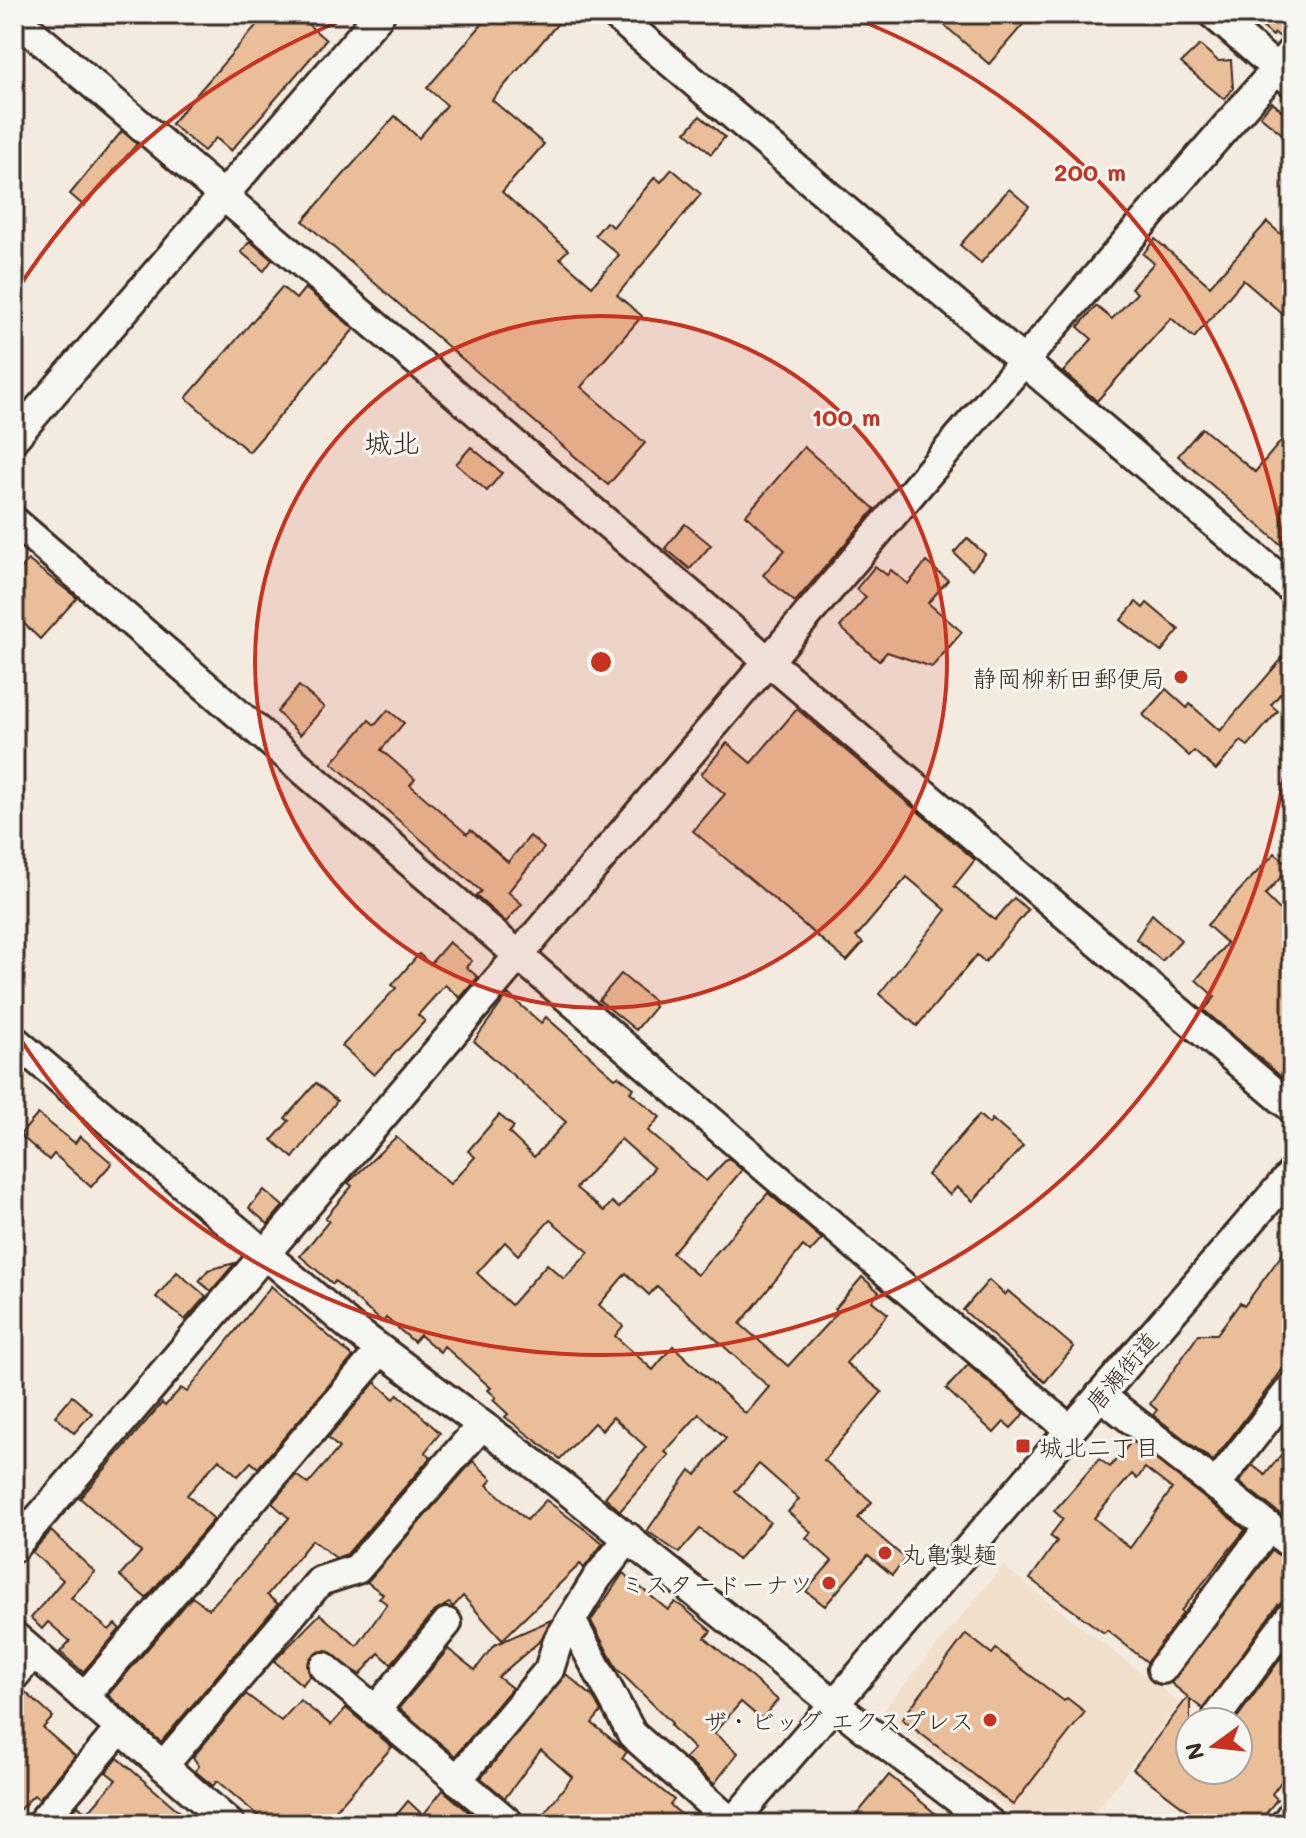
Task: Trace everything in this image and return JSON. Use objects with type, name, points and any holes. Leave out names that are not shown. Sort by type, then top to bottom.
[{"type":"street","points":[[14,438],[380,14]]},
{"type":"street","points":[[614,14],[1292,589]]},
{"type":"street","points":[[14,1547],[266,1255],[1024,360],[1287,67],[1213,14]]},
{"type":"street","points":[[14,17],[1292,1108]]},
{"type":"street","points":[[14,521],[1070,1430]]},
{"type":"street","points":[[14,1040],[380,1351],[629,1538],[991,1824]]},
{"type":"street","name":"唐瀬街道","points":[[732,1824],[1292,1173]]},
{"type":"street","points":[[84,1697],[380,1351]]},
{"type":"street","points":[[1215,1486],[1292,1387]]},
{"type":"street","points":[[1100,1395],[1292,1545]]},
{"type":"street","points":[[163,1766],[320,1581],[357,1569],[481,1426]]},
{"type":"street","points":[[1162,1669],[1269,1527]]},
{"type":"street","points":[[457,1780],[549,1670],[558,1641],[597,1578],[629,1538]]},
{"type":"street","points":[[1225,1706],[1292,1614]]},
{"type":"street","points":[[571,1620],[632,1734],[732,1824]]},
{"type":"street","points":[[375,1711],[447,1623]]},
{"type":"street","points":[[14,1676],[24,1645],[226,1823]]},
{"type":"street","points":[[324,1667],[510,1824]]},
{"type":"street","points":[[40,1824],[120,1729]]},
{"type":"street","points":[[1285,1824],[1292,1814]]},
{"type":"shaded area","points":[[1003,1566],[1180,1703],[1174,1706],[1174,1711],[1086,1824],[1028,1824],[882,1712]]},
{"type":"building","points":[[266,14],[296,14],[326,40],[231,151],[216,138],[204,151],[171,124]]},
{"type":"building","points":[[491,14],[566,14],[492,100],[544,144],[502,192],[568,250],[560,258],[592,286],[619,255],[595,235],[606,222],[613,227],[655,177],[661,182],[672,169],[701,194],[617,295],[642,316],[581,387],[645,443],[608,485],[303,221],[395,116],[419,138],[447,105],[427,88]]},
{"type":"building","points":[[952,14],[1032,14],[989,64],[943,24]]},
{"type":"building","points":[[1247,14],[1292,14],[1292,23],[1280,37],[1275,33],[1273,36]]},
{"type":"building","points":[[1200,45],[1218,61],[1231,60],[1233,89],[1224,99],[1181,63]]},
{"type":"building","points":[[1272,102],[1292,120],[1292,142],[1260,116]]},
{"type":"building","points":[[700,116],[725,137],[711,154],[686,132]]},
{"type":"building","points":[[122,131],[137,144],[84,206],[70,194]]},
{"type":"building","points":[[1009,189],[1029,206],[981,263],[960,245]]},
{"type":"building","points":[[1267,222],[1292,244],[1292,322],[1243,280],[1194,338],[1171,318],[1097,401],[1063,372],[1092,339],[1078,327],[1096,306],[1112,319],[1137,293],[1131,288],[1154,263],[1143,254],[1155,239],[1210,286]]},
{"type":"building","points":[[250,241],[272,260],[264,271],[241,252]]},
{"type":"building","points":[[282,287],[296,299],[305,288],[354,329],[249,452],[186,398]]},
{"type":"building","points":[[1202,428],[1255,472],[1292,428],[1292,554],[1178,456]]},
{"type":"building","points":[[471,447],[502,473],[487,491],[456,464]]},
{"type":"building","points":[[804,447],[875,509],[795,602],[763,575],[785,550],[746,515]]},
{"type":"building","points":[[685,524],[711,545],[690,569],[665,548]]},
{"type":"building","points":[[967,538],[985,554],[972,570],[954,553]]},
{"type":"building","points":[[28,560],[77,598],[40,639],[14,614],[14,576]]},
{"type":"building","points":[[926,562],[948,580],[928,603],[962,632],[932,667],[887,652],[879,661],[840,627],[866,597],[856,589],[875,566],[887,575],[891,570],[908,584]]},
{"type":"building","points":[[1136,602],[1143,608],[1147,603],[1179,630],[1161,652],[1121,620]]},
{"type":"building","points":[[1292,647],[1292,680],[1271,705],[1278,711],[1248,746],[1241,741],[1216,770],[1194,751],[1189,756],[1143,715],[1166,689],[1187,708],[1190,704],[1220,731]]},
{"type":"building","points":[[299,686],[324,707],[300,735],[277,712]]},
{"type":"building","points":[[797,709],[975,860],[954,886],[995,920],[1014,898],[1028,910],[985,962],[977,955],[917,1026],[879,994],[946,910],[907,877],[856,937],[863,943],[847,961],[693,831],[725,794],[701,774],[727,743],[751,763]]},
{"type":"building","points":[[388,710],[404,723],[381,750],[415,779],[410,785],[467,834],[471,830],[508,862],[530,836],[544,848],[508,892],[522,904],[506,922],[476,896],[481,891],[332,763],[369,720],[375,725]]},
{"type":"building","points":[[1275,853],[1290,867],[1265,895],[1291,921],[1280,933],[1292,944],[1292,1086],[1204,1010],[1215,997],[1196,980],[1227,943],[1207,925]]},
{"type":"building","points":[[1152,914],[1181,940],[1162,961],[1136,939]]},
{"type":"building","points":[[449,942],[472,961],[466,967],[478,977],[460,998],[445,985],[418,1015],[425,1021],[374,1075],[342,1046],[396,988],[392,985],[419,954],[430,964]]},
{"type":"building","points":[[621,974],[654,1001],[652,1004],[655,1007],[636,1030],[599,1000]]},
{"type":"building","points":[[508,994],[541,1023],[546,1017],[615,1078],[618,1076],[634,1088],[630,1092],[660,1117],[648,1131],[706,1181],[728,1158],[742,1170],[672,1253],[697,1275],[768,1193],[822,1239],[810,1252],[803,1246],[740,1324],[788,1366],[838,1312],[835,1309],[862,1277],[879,1292],[872,1301],[888,1314],[846,1363],[882,1392],[824,1460],[872,1502],[858,1518],[906,1559],[892,1575],[868,1555],[825,1606],[806,1591],[832,1561],[806,1538],[811,1532],[788,1512],[799,1499],[759,1464],[735,1492],[770,1522],[738,1560],[700,1529],[679,1553],[647,1531],[690,1470],[696,1475],[726,1438],[699,1414],[665,1452],[669,1455],[620,1511],[605,1497],[646,1447],[613,1417],[602,1430],[594,1423],[560,1459],[505,1417],[508,1414],[493,1400],[496,1397],[488,1390],[491,1388],[444,1346],[440,1352],[420,1335],[414,1342],[386,1318],[383,1322],[300,1256],[329,1221],[325,1218],[352,1186],[348,1183],[396,1137],[450,1184],[475,1157],[468,1151],[499,1115],[514,1127],[509,1133],[534,1157],[566,1122],[474,1041]],"holes":[[[621,1139],[654,1168],[619,1208],[612,1202],[604,1211],[576,1188]],[[550,1220],[589,1252],[564,1279],[547,1264],[511,1305],[477,1273],[505,1242],[518,1255]],[[626,1273],[649,1295],[657,1286],[769,1387],[746,1414],[673,1346],[653,1370],[615,1336],[623,1326],[599,1305]]]},
{"type":"building","points":[[316,1083],[337,1101],[293,1158],[272,1140],[289,1121],[285,1118]]},
{"type":"building","points":[[38,1114],[75,1143],[80,1136],[112,1163],[91,1187],[54,1154],[49,1160],[20,1135]]},
{"type":"building","points":[[979,1115],[989,1124],[992,1119],[1023,1146],[973,1201],[957,1187],[950,1195],[927,1175]]},
{"type":"building","points":[[264,1190],[283,1206],[268,1224],[249,1208]]},
{"type":"building","points":[[1292,1241],[1292,1357],[1213,1461],[1153,1415],[1157,1410],[1150,1404],[1199,1334],[1217,1334],[1240,1303],[1244,1306]]},
{"type":"building","points":[[235,1263],[211,1291],[199,1281],[208,1270]]},
{"type":"building","points":[[177,1272],[206,1296],[185,1320],[156,1297]]},
{"type":"building","points":[[989,1280],[1005,1295],[1008,1291],[1074,1347],[1045,1382],[963,1310]]},
{"type":"building","points":[[271,1286],[353,1357],[258,1468],[251,1462],[238,1476],[219,1459],[187,1495],[214,1519],[146,1598],[120,1576],[141,1552],[80,1498],[162,1403],[165,1406],[181,1388],[187,1392]]},
{"type":"building","points":[[968,1365],[1025,1413],[1011,1428],[1004,1422],[994,1433],[946,1389]]},
{"type":"building","points":[[375,1382],[394,1399],[398,1394],[440,1433],[425,1452],[431,1457],[347,1554],[336,1558],[312,1540],[267,1595],[278,1604],[161,1742],[108,1695],[192,1597],[209,1609],[244,1572],[289,1518],[272,1503],[296,1475],[308,1484],[339,1448],[328,1438]]},
{"type":"building","points":[[72,1396],[92,1413],[74,1433],[55,1416]]},
{"type":"building","points":[[1132,1441],[1245,1530],[1181,1611],[1183,1613],[1147,1662],[1107,1630],[1104,1633],[1030,1579],[1057,1541],[1050,1536],[1063,1519],[1054,1511],[1099,1459],[1110,1467]],"holes":[[[1145,1468],[1172,1489],[1130,1548],[1094,1518],[1132,1474],[1137,1479]]]},
{"type":"building","points":[[1292,1441],[1292,1523],[1239,1482],[1252,1465],[1265,1475]]},
{"type":"building","points":[[473,1461],[492,1479],[487,1485],[527,1520],[546,1500],[603,1543],[584,1568],[580,1564],[502,1640],[463,1596],[453,1607],[449,1603],[434,1612],[391,1664],[379,1653],[360,1675],[326,1650],[311,1657],[307,1665],[310,1676],[302,1685],[274,1661],[320,1614],[357,1646],[387,1604],[379,1598],[383,1594],[367,1582]]},
{"type":"building","points":[[51,1531],[95,1572],[71,1598],[109,1630],[115,1624],[120,1629],[83,1672],[60,1652],[70,1641],[48,1622],[42,1629],[31,1618],[63,1580],[32,1552]]},
{"type":"building","points":[[1272,1551],[1292,1562],[1292,1597],[1278,1604],[1205,1706],[1199,1706],[1190,1699],[1190,1706],[1181,1706],[1188,1697],[1171,1683]]},
{"type":"building","points":[[623,1573],[668,1610],[675,1602],[684,1608],[711,1631],[705,1638],[778,1700],[761,1719],[741,1702],[714,1733],[738,1753],[714,1784],[685,1758],[694,1749],[617,1669],[591,1621]]},
{"type":"building","points":[[551,1620],[541,1640],[498,1677],[512,1688],[455,1756],[399,1708],[448,1649],[475,1670],[494,1645]]},
{"type":"building","points":[[966,1634],[992,1654],[996,1649],[1064,1701],[1067,1698],[1085,1712],[1013,1805],[902,1719]]},
{"type":"building","points":[[1292,1643],[1292,1767],[1272,1794],[1277,1799],[1258,1824],[1189,1824],[1195,1816],[1133,1769],[1174,1715],[1174,1786],[1254,1786],[1254,1706],[1246,1706]]},
{"type":"building","points":[[566,1674],[593,1697],[601,1712],[592,1723],[627,1752],[622,1758],[674,1800],[670,1805],[693,1824],[553,1824],[542,1816],[572,1777],[541,1750],[505,1798],[481,1778]]},
{"type":"building","points":[[23,1690],[53,1717],[43,1728],[75,1756],[39,1799],[34,1795],[14,1815],[14,1693]]},
{"type":"building","points":[[246,1694],[281,1721],[300,1700],[331,1725],[346,1708],[392,1747],[333,1813],[346,1824],[268,1824],[217,1781],[213,1786],[195,1771],[199,1766],[193,1757]]},
{"type":"building","points":[[118,1758],[194,1824],[70,1824],[65,1820],[78,1805],[87,1813],[116,1780],[106,1772]]},
{"type":"building","points":[[889,1775],[948,1824],[849,1824]]},
{"type":"building","points":[[443,1790],[472,1815],[464,1824],[389,1824],[408,1801],[423,1815]]},
{"type":"place","name":"静岡柳新田郵便局","points":[[1181,677]]},
{"type":"place","name":"城北二丁目","points":[[1023,1446]]},
{"type":"place","name":"丸亀製麺","points":[[885,1553]]},
{"type":"place","name":"ミスタードーナツ","points":[[829,1583]]},
{"type":"place","name":"ザ・ビッグ エクスプレス","points":[[990,1720]]},
{"type":"district","name":"城北","points":[[392,442]]}]
